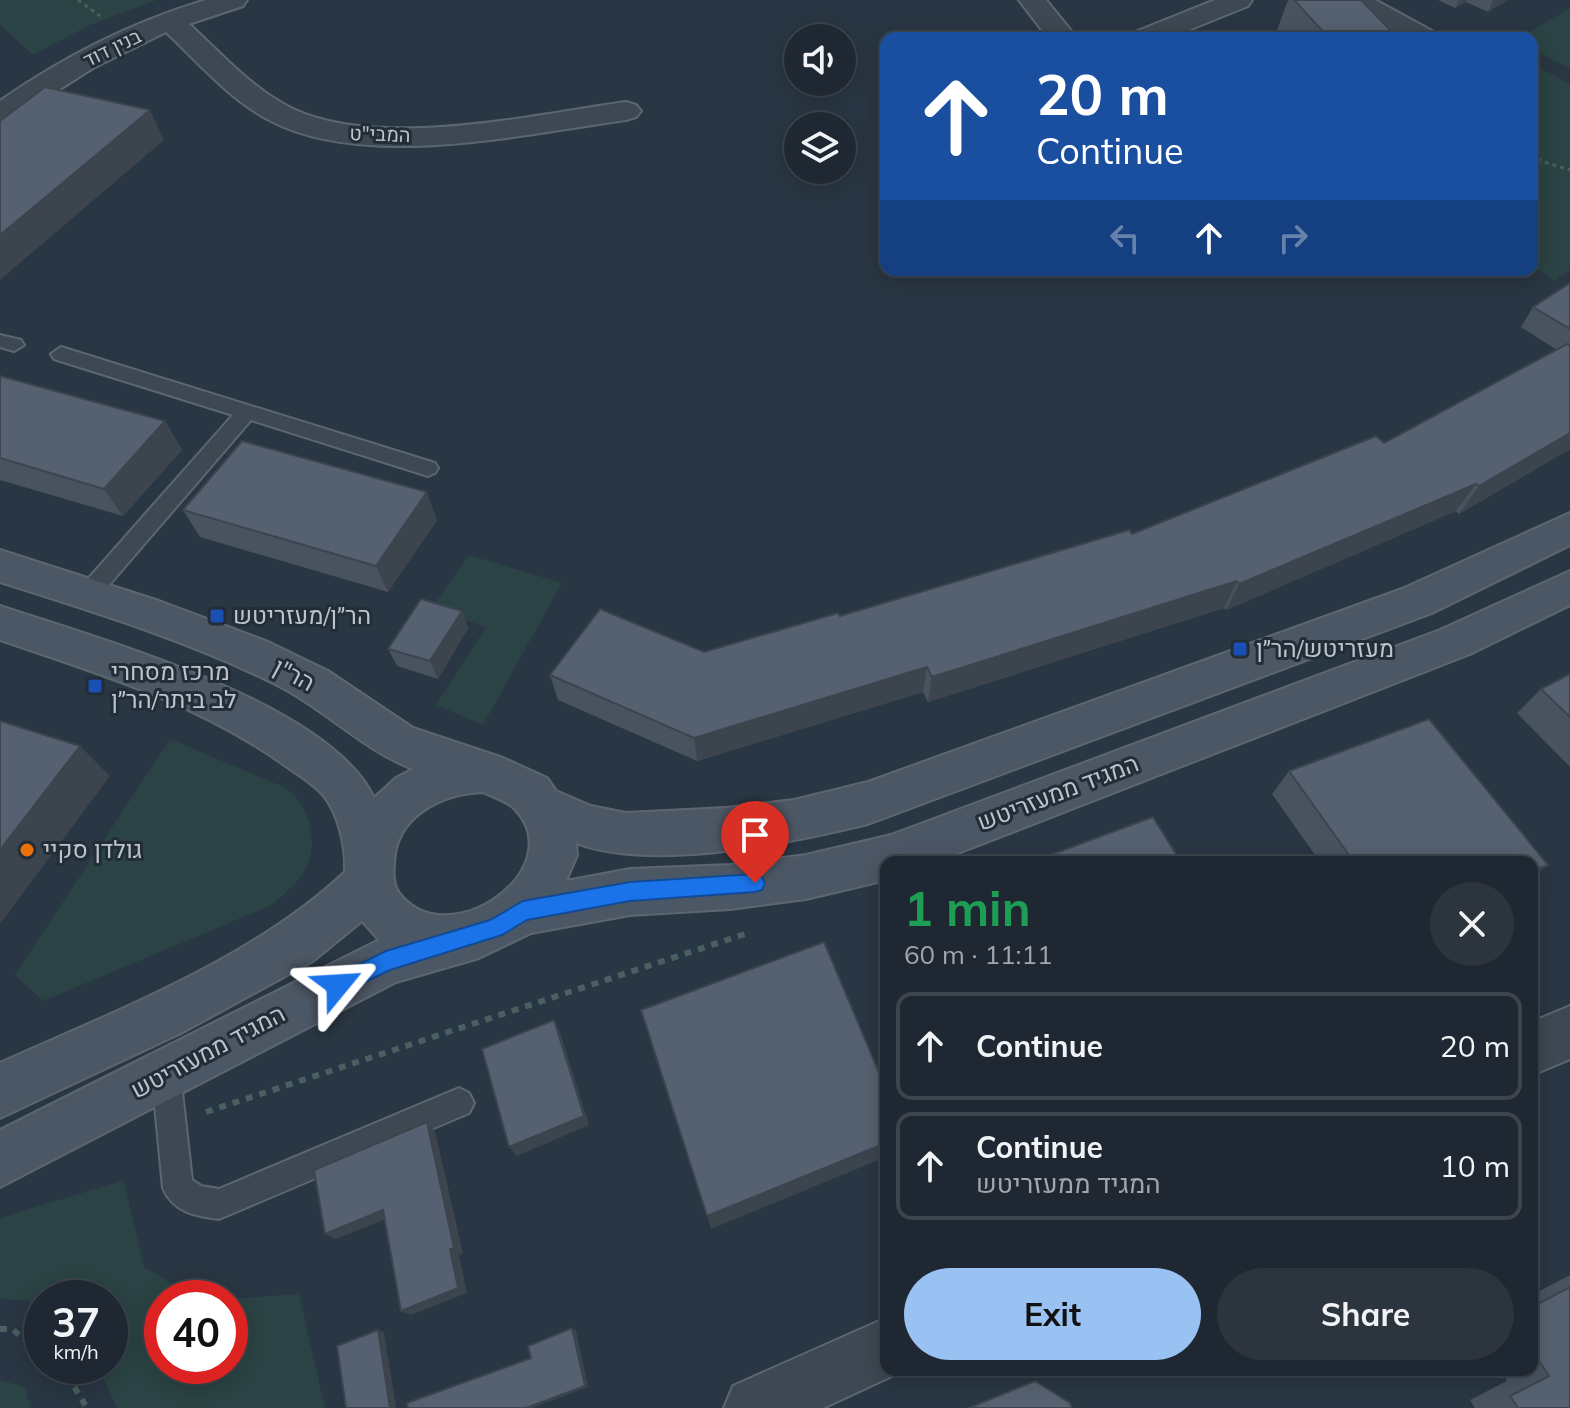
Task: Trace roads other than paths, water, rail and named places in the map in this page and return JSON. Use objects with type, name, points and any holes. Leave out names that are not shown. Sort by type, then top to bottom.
[{"type":"street","points":[[1032,0],[1058,32]]},
{"type":"street","points":[[1160,32],[1239,0]]},
{"type":"street","points":[[1355,0],[1413,32]]},
{"type":"street","name":"בנין דוד","points":[[0,115],[88,58],[170,21],[228,1]]},
{"type":"street","name":"המבי\"ט","points":[[170,21],[251,93],[281,114],[310,126],[341,133],[426,136],[626,111]]},
{"type":"street","points":[[546,808],[587,826],[626,834],[726,829],[794,821],[868,803],[1417,601],[1570,528]]},
{"type":"street","name":"הר\"ן","points":[[0,566],[246,651],[289,670],[348,705],[387,736],[423,754],[487,772]]},
{"type":"street","name":"המגיד ממעזריטש","points":[[894,856],[1455,642],[1570,587]]},
{"type":"street","points":[[0,623],[206,698],[245,716],[300,751],[342,783],[363,821],[369,870],[376,903],[392,921],[412,933],[437,940],[464,938],[495,929],[523,911],[542,887],[554,860],[554,833],[546,808],[531,791],[511,778],[487,772],[461,773],[435,780],[410,793],[390,812],[375,834],[369,870],[341,908],[295,944],[163,1015],[0,1091]]},
{"type":"street","name":"המגיד ממעזריטש","points":[[523,911],[630,892],[730,887],[806,877],[880,860]]},
{"type":"street","name":"המגיד ממעזריטש","points":[[0,1159],[386,961],[464,938]]},
{"type":"street","points":[[1538,1046],[1570,1032]]},
{"type":"street","points":[[755,1408],[880,1351]]},
{"type":"lane","points":[[61,354],[428,468]]},
{"type":"lane","points":[[88,594],[248,411]]},
{"type":"lane","points":[[166,1074],[178,1188],[195,1201],[219,1204],[459,1103]]},
{"type":"place","name":"הר״ן/מעזריטש","points":[[217,616]]},
{"type":"place","name":"מעזריטש/הר״ן","points":[[1240,649]]},
{"type":"place","name":"מרכז מסחרי לב ביתר/הר״ן","points":[[95,686]]},
{"type":"place","name":"גולדן סקיי","points":[[27,850]]}]
